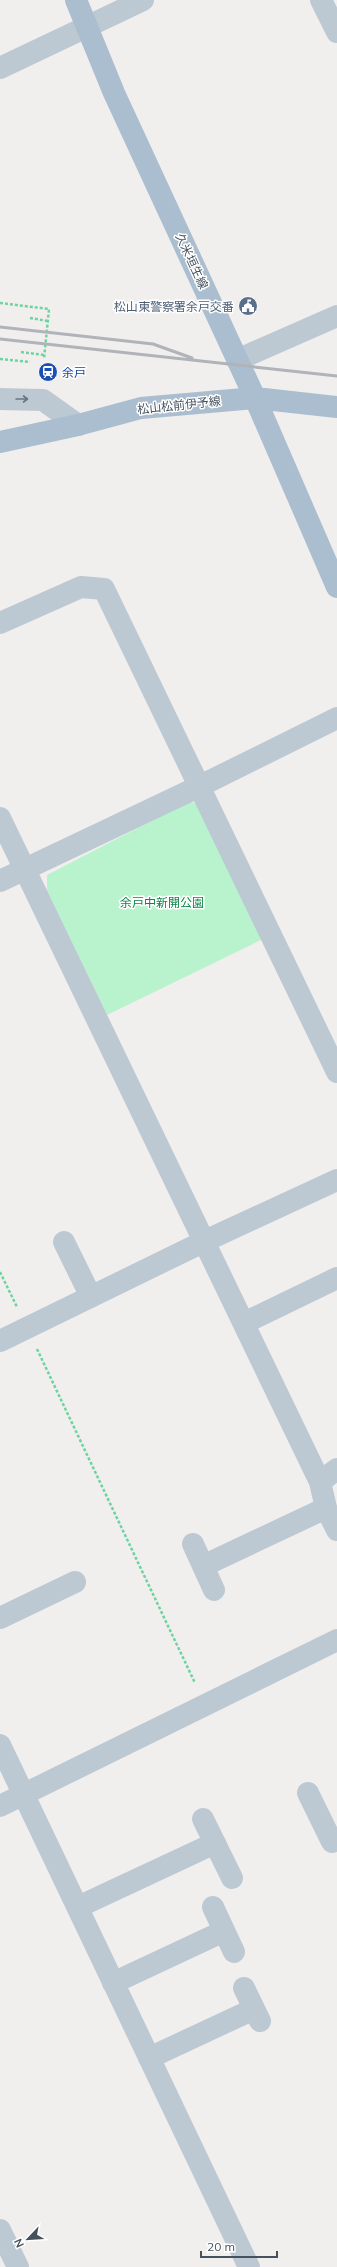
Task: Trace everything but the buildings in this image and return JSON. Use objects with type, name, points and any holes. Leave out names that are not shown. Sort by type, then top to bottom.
[{"type":"main road","name":"久米垣生線","points":[[76,0],[88,26],[114,93],[255,398],[337,587]]},
{"type":"main road","name":"松山松前伊予線","points":[[0,442],[78,426],[141,408],[255,398],[337,407]]},
{"type":"street","points":[[0,68],[142,0]]},
{"type":"street","points":[[328,3],[337,32]]},
{"type":"street","points":[[237,360],[337,316]]},
{"type":"street","points":[[0,399],[43,400],[78,426]]},
{"type":"street","points":[[0,623],[80,587],[104,589],[337,1072]]},
{"type":"street","points":[[0,881],[200,786],[337,718]]},
{"type":"street","points":[[0,818],[320,1482],[326,1508],[337,1530]]},
{"type":"street","points":[[0,1341],[205,1241],[337,1180]]},
{"type":"street","points":[[64,1242],[91,1297]]},
{"type":"street","points":[[244,1323],[337,1278]]},
{"type":"street","points":[[320,1482],[337,1469]]},
{"type":"street","points":[[203,1566],[326,1508]]},
{"type":"street","points":[[193,1544],[214,1590]]},
{"type":"street","points":[[1,1616],[75,1582]]},
{"type":"street","points":[[0,1806],[337,1640]]},
{"type":"street","points":[[0,1745],[249,2267]]},
{"type":"street","points":[[308,1793],[332,1842],[337,1840]]},
{"type":"street","points":[[203,1820],[232,1878]]},
{"type":"street","points":[[78,1907],[215,1843]]},
{"type":"street","points":[[213,1906],[234,1952]]},
{"type":"street","points":[[113,1983],[224,1931]]},
{"type":"street","points":[[149,2058],[257,2016],[244,1988]]},
{"type":"street","points":[[0,2230],[18,2267]]},
{"type":"path","points":[[0,303],[49,309],[44,359]]},
{"type":"path","points":[[30,318],[48,321]]},
{"type":"path","points":[[21,352],[44,354]]},
{"type":"path","points":[[0,359],[30,362]]},
{"type":"path","points":[[0,1272],[206,1705]]},
{"type":"green space","name":"余戸中新開公園","points":[[188,802],[200,803],[265,938],[107,1015],[47,890],[47,875]]},
{"type":"railway","points":[[0,327],[153,344],[192,358]]},
{"type":"railway","points":[[0,339],[337,376]]},
{"type":"place","name":"松山東警察署余戸交番","points":[[248,306]]},
{"type":"place","name":"余戸","points":[[48,372]]}]
